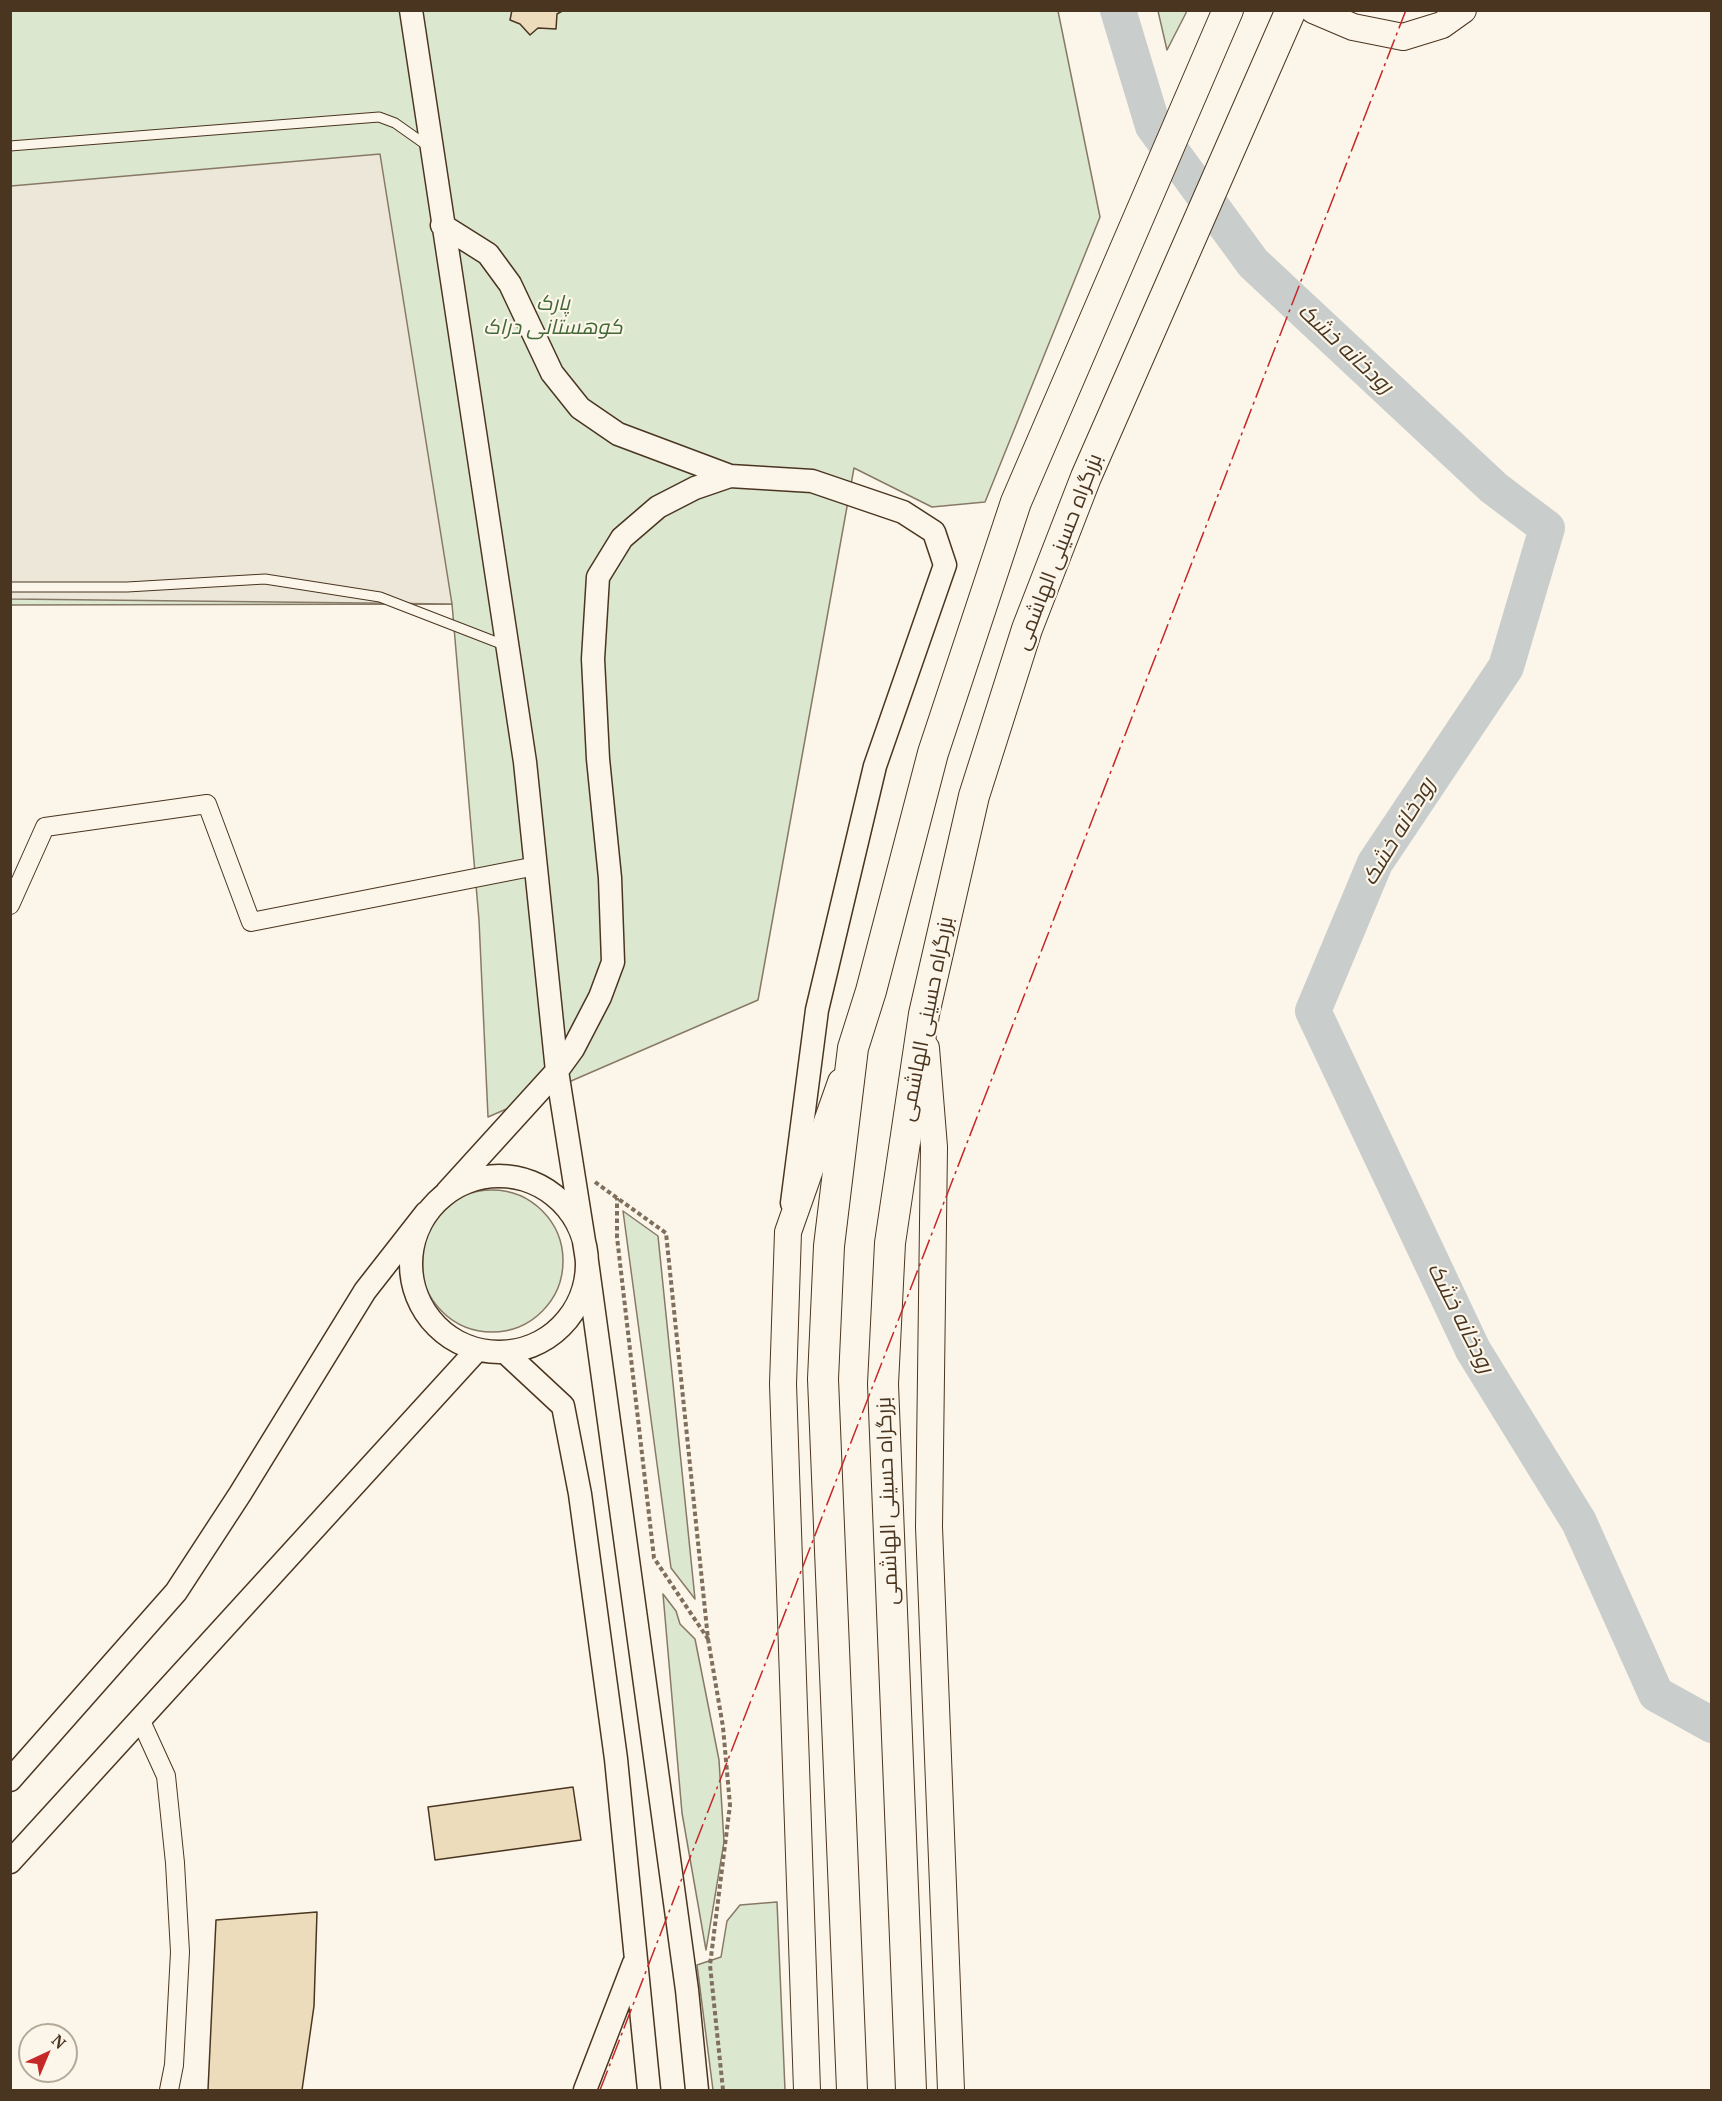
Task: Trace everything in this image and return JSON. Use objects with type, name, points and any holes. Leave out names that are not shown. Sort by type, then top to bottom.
[{"type":"highway","points":[[852,2091],[823,1379],[829,1246],[853,1048],[871,991],[933,753],[1016,502],[1228,10]]},
{"type":"highway","name":"بزرگراه حسینی الهاشمی","points":[[911,2091],[883,1384],[890,1244],[924,1014],[974,796],[1027,629],[1086,477],[1291,10]]},
{"type":"main road","points":[[1313,10],[1353,27],[1403,37],[1442,24],[1462,10]]},
{"type":"main road","points":[[924,1014],[934,1147],[929,1527],[951,2091]]},
{"type":"main road","points":[[807,2091],[783,1384],[788,1232],[853,1048]]},
{"type":"street","points":[[411,10],[525,762],[557,1071],[586,1254],[687,1990],[697,2091]]},
{"type":"street","points":[[442,225],[488,254],[510,284],[552,373],[580,408],[618,434],[730,476],[812,481],[903,512],[934,532],[945,565],[875,766],[819,999],[788,1232]]},
{"type":"street","points":[[10,1780],[176,1592],[240,1494],[365,1291],[426,1213],[557,1071],[590,1020],[613,962],[610,878],[598,759],[593,659],[598,577],[622,538],[658,507],[694,488],[730,476]]},
{"type":"street","points":[[10,905],[45,827],[207,804],[251,922],[536,866]]},
{"type":"street","points":[[426,1213],[413,1241],[410,1269],[416,1296],[430,1320],[452,1339],[477,1350],[505,1352],[532,1346],[556,1331],[574,1310],[585,1284],[586,1254],[578,1225],[558,1198],[534,1183],[505,1176],[474,1179],[447,1192]]},
{"type":"street","points":[[10,1862],[477,1350]]},
{"type":"street","points":[[505,1352],[563,1406],[580,1494],[616,1759],[649,2091]]},
{"type":"street","points":[[580,1494],[618,1490]]},
{"type":"street","points":[[140,1719],[166,1776],[175,1863],[180,1952],[174,2065],[169,2091]]},
{"type":"street","points":[[585,2091],[636,1959]]},
{"type":"lane","points":[[10,146],[379,117],[407,130],[433,150]]},
{"type":"lane","points":[[10,587],[127,587],[265,579],[380,597],[507,646]]},
{"type":"path","points":[[572,1166],[666,1233],[708,1639],[723,1727],[730,1805],[710,1965],[723,2091]]},
{"type":"path","points":[[617,1198],[617,1237],[654,1558],[708,1639]]},
{"type":"green space","name":"پارک کوهستانی دراک","points":[[10,11],[1058,11],[1100,217],[985,502],[932,507],[854,468],[758,1000],[488,1117],[479,920],[452,604],[11,605]]},
{"type":"green space","points":[[1158,11],[1187,11],[1167,50]]},
{"type":"green space","points":[[492,1190],[519,1195],[542,1211],[558,1234],[563,1261],[558,1288],[542,1311],[519,1327],[492,1332],[465,1327],[442,1311],[426,1288],[421,1261],[426,1234],[442,1211],[465,1195]]},
{"type":"green space","points":[[623,1211],[658,1236],[695,1599],[671,1568]]},
{"type":"green space","points":[[663,1594],[676,1611],[680,1624],[695,1639],[719,1760],[724,1842],[706,1950],[682,1813]]},
{"type":"green space","points":[[777,1902],[785,2090],[713,2090],[697,1965],[721,1957],[727,1921],[740,1905]]},
{"type":"shaded area","points":[[380,154],[452,604],[11,599],[11,186]]},
{"type":"building","points":[[512,10],[564,10],[557,14],[556,29],[538,28],[530,35],[520,24],[510,20]]},
{"type":"building","points":[[573,1787],[581,1840],[435,1860],[428,1807]]},
{"type":"building","points":[[317,1912],[314,2006],[302,2090],[208,2090],[216,1920]]},
{"type":"waterway","name":"رودخانه خشک","points":[[1118,10],[1153,126],[1253,263],[1494,488],[1547,528],[1506,667],[1375,863],[1313,1011],[1473,1350],[1579,1522],[1656,1694],[1712,1725]]},
{"type":"power","points":[[600,2090],[1406,10]]}]
